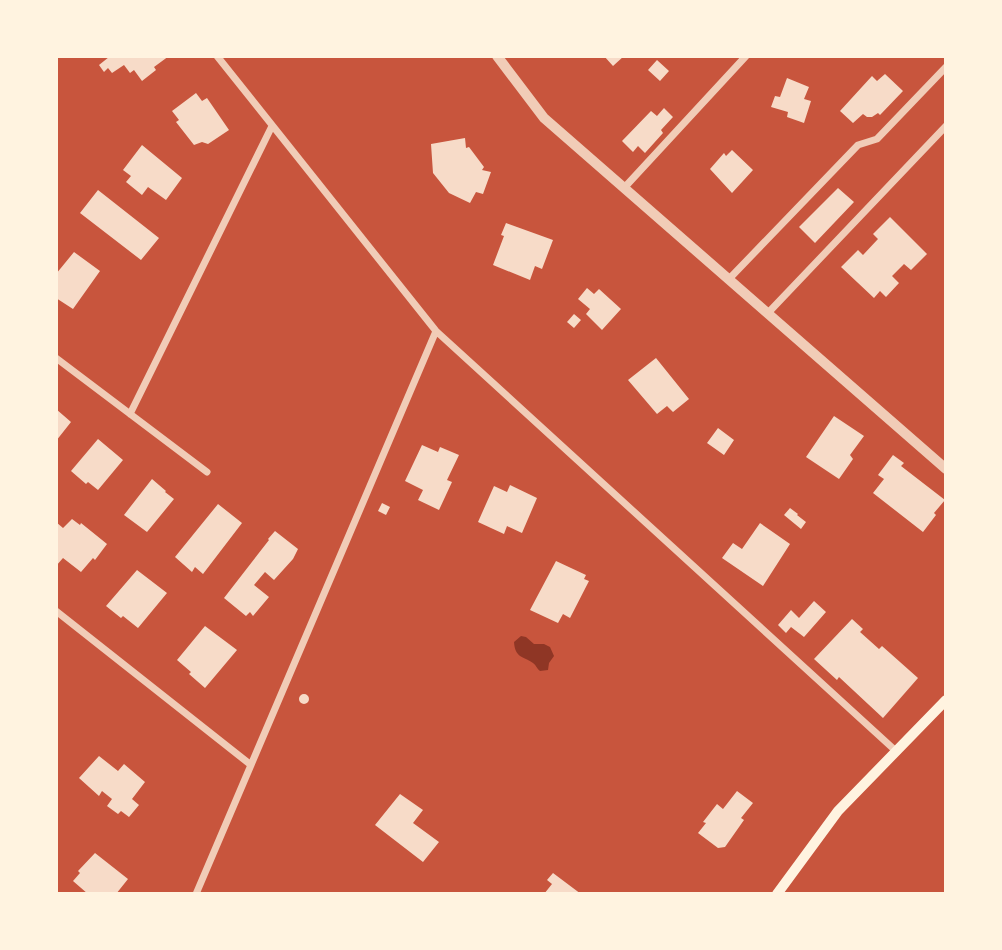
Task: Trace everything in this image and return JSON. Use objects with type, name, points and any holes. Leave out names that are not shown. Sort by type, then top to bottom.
[{"type":"main road","points":[[777,894],[838,811],[946,700]]},
{"type":"street","points":[[217,56],[436,331],[897,752]]},
{"type":"street","points":[[497,56],[544,118],[946,469]]},
{"type":"street","points":[[624,188],[746,56]]},
{"type":"street","points":[[729,279],[858,145],[877,139],[946,67]]},
{"type":"street","points":[[130,414],[272,126]]},
{"type":"street","points":[[768,313],[946,126]]},
{"type":"street","points":[[196,894],[436,331]]},
{"type":"street","points":[[56,358],[207,472]]},
{"type":"street","points":[[56,611],[251,765]]},
{"type":"shaded area","points":[[521,636],[534,644],[550,647],[554,656],[548,670],[540,671],[518,654],[514,642]]},
{"type":"building","points":[[108,56],[169,56],[154,67],[156,70],[142,81],[134,70],[130,73],[124,65],[112,73],[108,68],[104,72],[99,65]]},
{"type":"building","points":[[604,56],[624,56],[613,66]]},
{"type":"building","points":[[657,60],[669,71],[660,81],[648,70]]},
{"type":"building","points":[[885,74],[903,91],[880,115],[878,113],[867,117],[863,114],[853,123],[840,111],[872,76],[877,81]]},
{"type":"building","points":[[787,78],[809,87],[804,99],[811,101],[804,123],[787,117],[788,112],[771,107],[775,96],[780,97]]},
{"type":"building","points":[[196,93],[202,101],[207,98],[229,130],[208,144],[202,142],[194,145],[176,122],[179,120],[172,111]]},
{"type":"building","points":[[664,108],[673,117],[661,130],[663,133],[645,153],[638,146],[633,152],[622,141],[651,111],[657,116]]},
{"type":"building","points":[[465,138],[466,148],[469,147],[484,167],[482,170],[491,172],[483,194],[476,192],[470,203],[449,193],[433,173],[431,144]]},
{"type":"building","points":[[142,145],[182,178],[166,200],[148,187],[142,195],[126,182],[131,176],[123,170]]},
{"type":"building","points":[[732,150],[753,170],[732,193],[710,169],[724,153],[726,156]]},
{"type":"building","points":[[838,188],[854,202],[815,243],[799,227]]},
{"type":"building","points":[[98,190],[159,238],[141,260],[80,213]]},
{"type":"building","points":[[890,217],[927,254],[911,270],[904,264],[892,276],[899,283],[886,297],[880,291],[874,298],[841,267],[858,250],[863,255],[878,239],[873,234]]},
{"type":"building","points":[[506,223],[553,240],[542,269],[535,266],[530,280],[493,265]]},
{"type":"building","points":[[74,252],[100,271],[73,309],[56,298],[56,274]]},
{"type":"building","points":[[587,288],[594,294],[599,289],[621,309],[602,330],[586,314],[590,309],[578,299]]},
{"type":"building","points":[[574,314],[581,320],[574,328],[567,322]]},
{"type":"building","points":[[656,358],[689,399],[673,412],[667,406],[657,414],[628,380]]},
{"type":"building","points":[[56,409],[71,422],[56,441]]},
{"type":"building","points":[[834,416],[864,436],[850,455],[853,459],[839,479],[806,457]]},
{"type":"building","points":[[718,428],[734,440],[724,455],[707,443]]},
{"type":"building","points":[[98,439],[123,460],[98,490],[71,471]]},
{"type":"building","points":[[422,445],[438,452],[440,447],[459,455],[447,480],[452,482],[439,510],[418,500],[423,490],[405,481]]},
{"type":"building","points":[[893,455],[904,463],[901,466],[945,500],[923,532],[873,493],[884,479],[878,475]]},
{"type":"building","points":[[152,479],[174,499],[147,532],[124,515]]},
{"type":"building","points":[[510,485],[537,498],[522,533],[507,526],[504,534],[478,522],[494,486],[507,492]]},
{"type":"building","points":[[382,503],[390,507],[386,515],[378,511]]},
{"type":"building","points":[[218,504],[242,523],[203,574],[195,567],[192,572],[175,557]]},
{"type":"building","points":[[790,508],[806,522],[801,529],[784,515]]},
{"type":"building","points":[[72,519],[107,544],[81,572],[63,558],[56,566],[56,522],[63,528]]},
{"type":"building","points":[[760,523],[790,544],[763,586],[722,558],[733,543],[742,549]]},
{"type":"building","points":[[275,531],[298,549],[293,559],[274,580],[265,572],[254,585],[269,597],[253,616],[250,612],[246,616],[224,598]]},
{"type":"building","points":[[556,561],[586,575],[584,579],[589,581],[570,618],[563,614],[558,623],[530,610]]},
{"type":"building","points":[[137,570],[167,593],[138,628],[106,606]]},
{"type":"building","points":[[814,601],[826,612],[804,637],[791,627],[786,633],[778,625],[791,610],[799,618]]},
{"type":"building","points":[[852,619],[863,629],[860,632],[879,649],[882,646],[918,678],[883,718],[839,677],[837,680],[814,659]]},
{"type":"building","points":[[205,626],[237,650],[205,688],[177,660]]},
{"type":"building","points":[[304,694],[309,699],[304,704],[299,699]]},
{"type":"building","points":[[99,756],[118,771],[124,764],[145,782],[132,799],[139,805],[129,817],[121,811],[118,814],[107,806],[112,799],[102,791],[99,796],[79,778]]},
{"type":"building","points":[[737,791],[753,803],[725,847],[718,848],[698,833],[717,804],[723,809]]},
{"type":"building","points":[[400,794],[423,810],[413,823],[439,842],[423,862],[375,825]]},
{"type":"building","points":[[95,853],[128,879],[116,894],[88,894],[73,881],[80,873],[78,871]]},
{"type":"building","points":[[553,873],[581,894],[544,894],[552,884],[547,880]]}]
